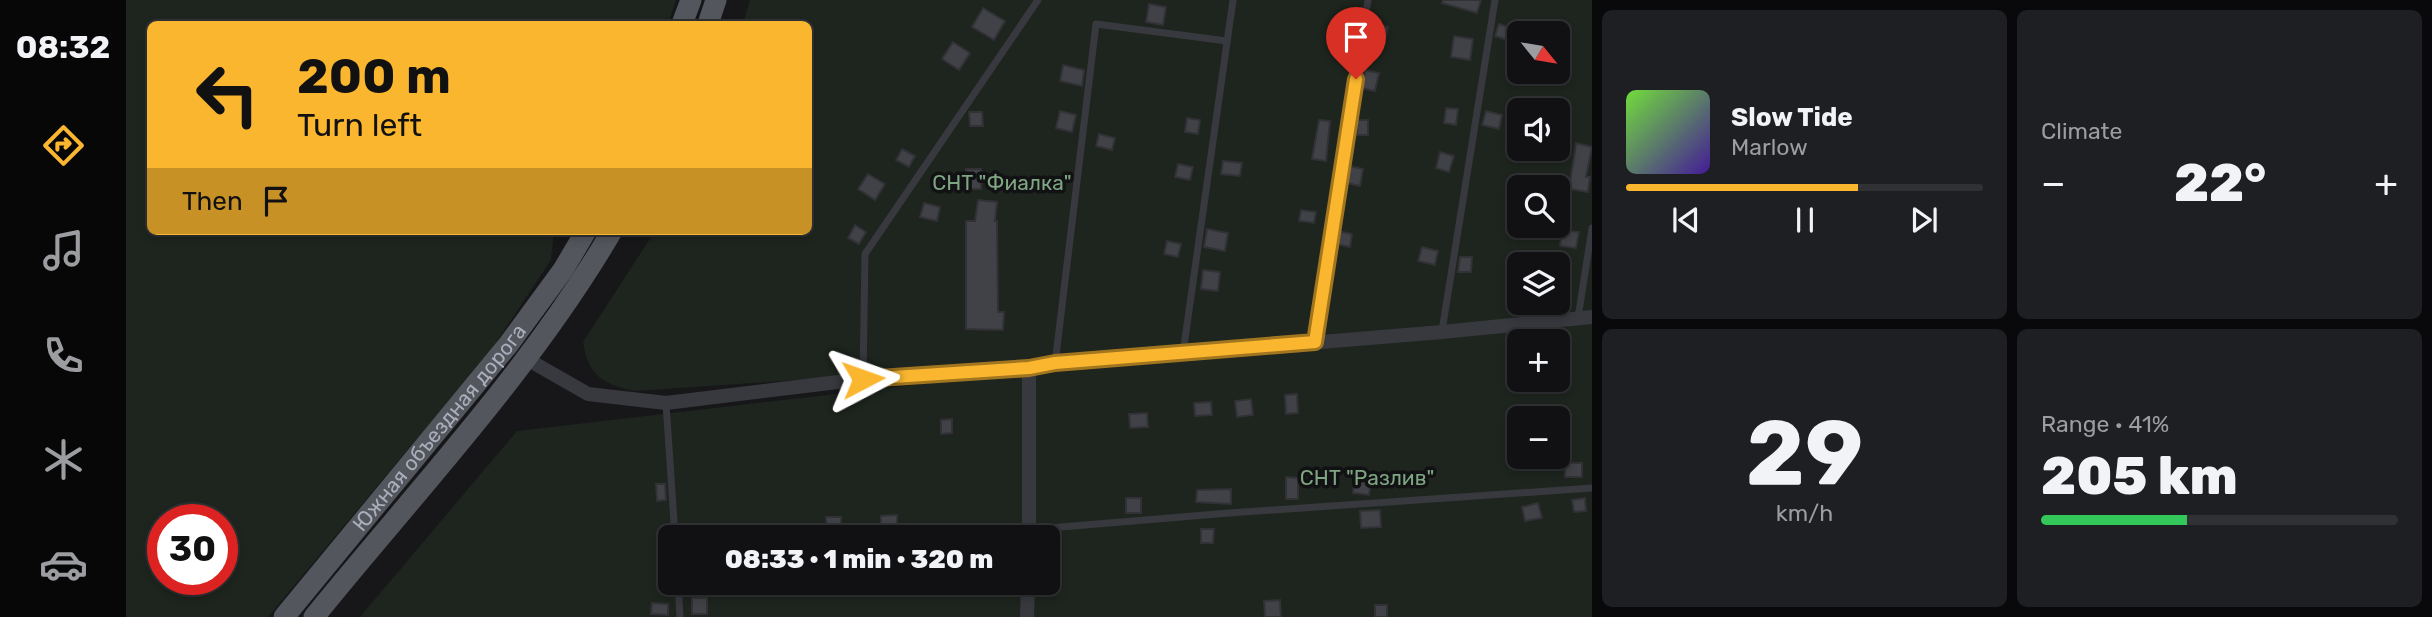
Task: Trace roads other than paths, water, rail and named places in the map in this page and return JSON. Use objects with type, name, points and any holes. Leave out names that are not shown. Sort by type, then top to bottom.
[{"type":"main road","points":[[683,21],[691,0]]},
{"type":"main road","points":[[709,21],[716,0]]},
{"type":"main road","name":"Южная объездная дорога","points":[[314,617],[483,413],[517,351],[521,327],[563,270],[584,235]]},
{"type":"main road","name":"Южная объездная дорога","points":[[284,617],[517,351],[539,340],[583,281],[610,235]]},
{"type":"main road","points":[[521,327],[539,340]]},
{"type":"street","points":[[517,351],[588,394],[666,403],[863,379],[1029,368],[1055,363],[1442,332],[1585,317]]},
{"type":"street","points":[[1029,368],[1029,525]]},
{"type":"street","points":[[1027,617],[1028,595]]},
{"type":"lane","points":[[863,379],[865,254],[1038,0]]},
{"type":"lane","points":[[1182,354],[1233,0]]},
{"type":"lane","points":[[1315,342],[1368,0]]},
{"type":"lane","points":[[1442,332],[1495,0]]},
{"type":"lane","points":[[1055,363],[1096,24],[1227,41]]},
{"type":"lane","points":[[1585,317],[1592,229]]},
{"type":"lane","points":[[666,403],[674,525]]},
{"type":"lane","points":[[1060,531],[1592,488]]},
{"type":"lane","points":[[679,595],[680,617]]},
{"type":"park label","name":"СНТ \"Фиалка\"","points":[[1002,183]]},
{"type":"park label","name":"СНТ \"Разлив\"","points":[[1367,478]]}]
